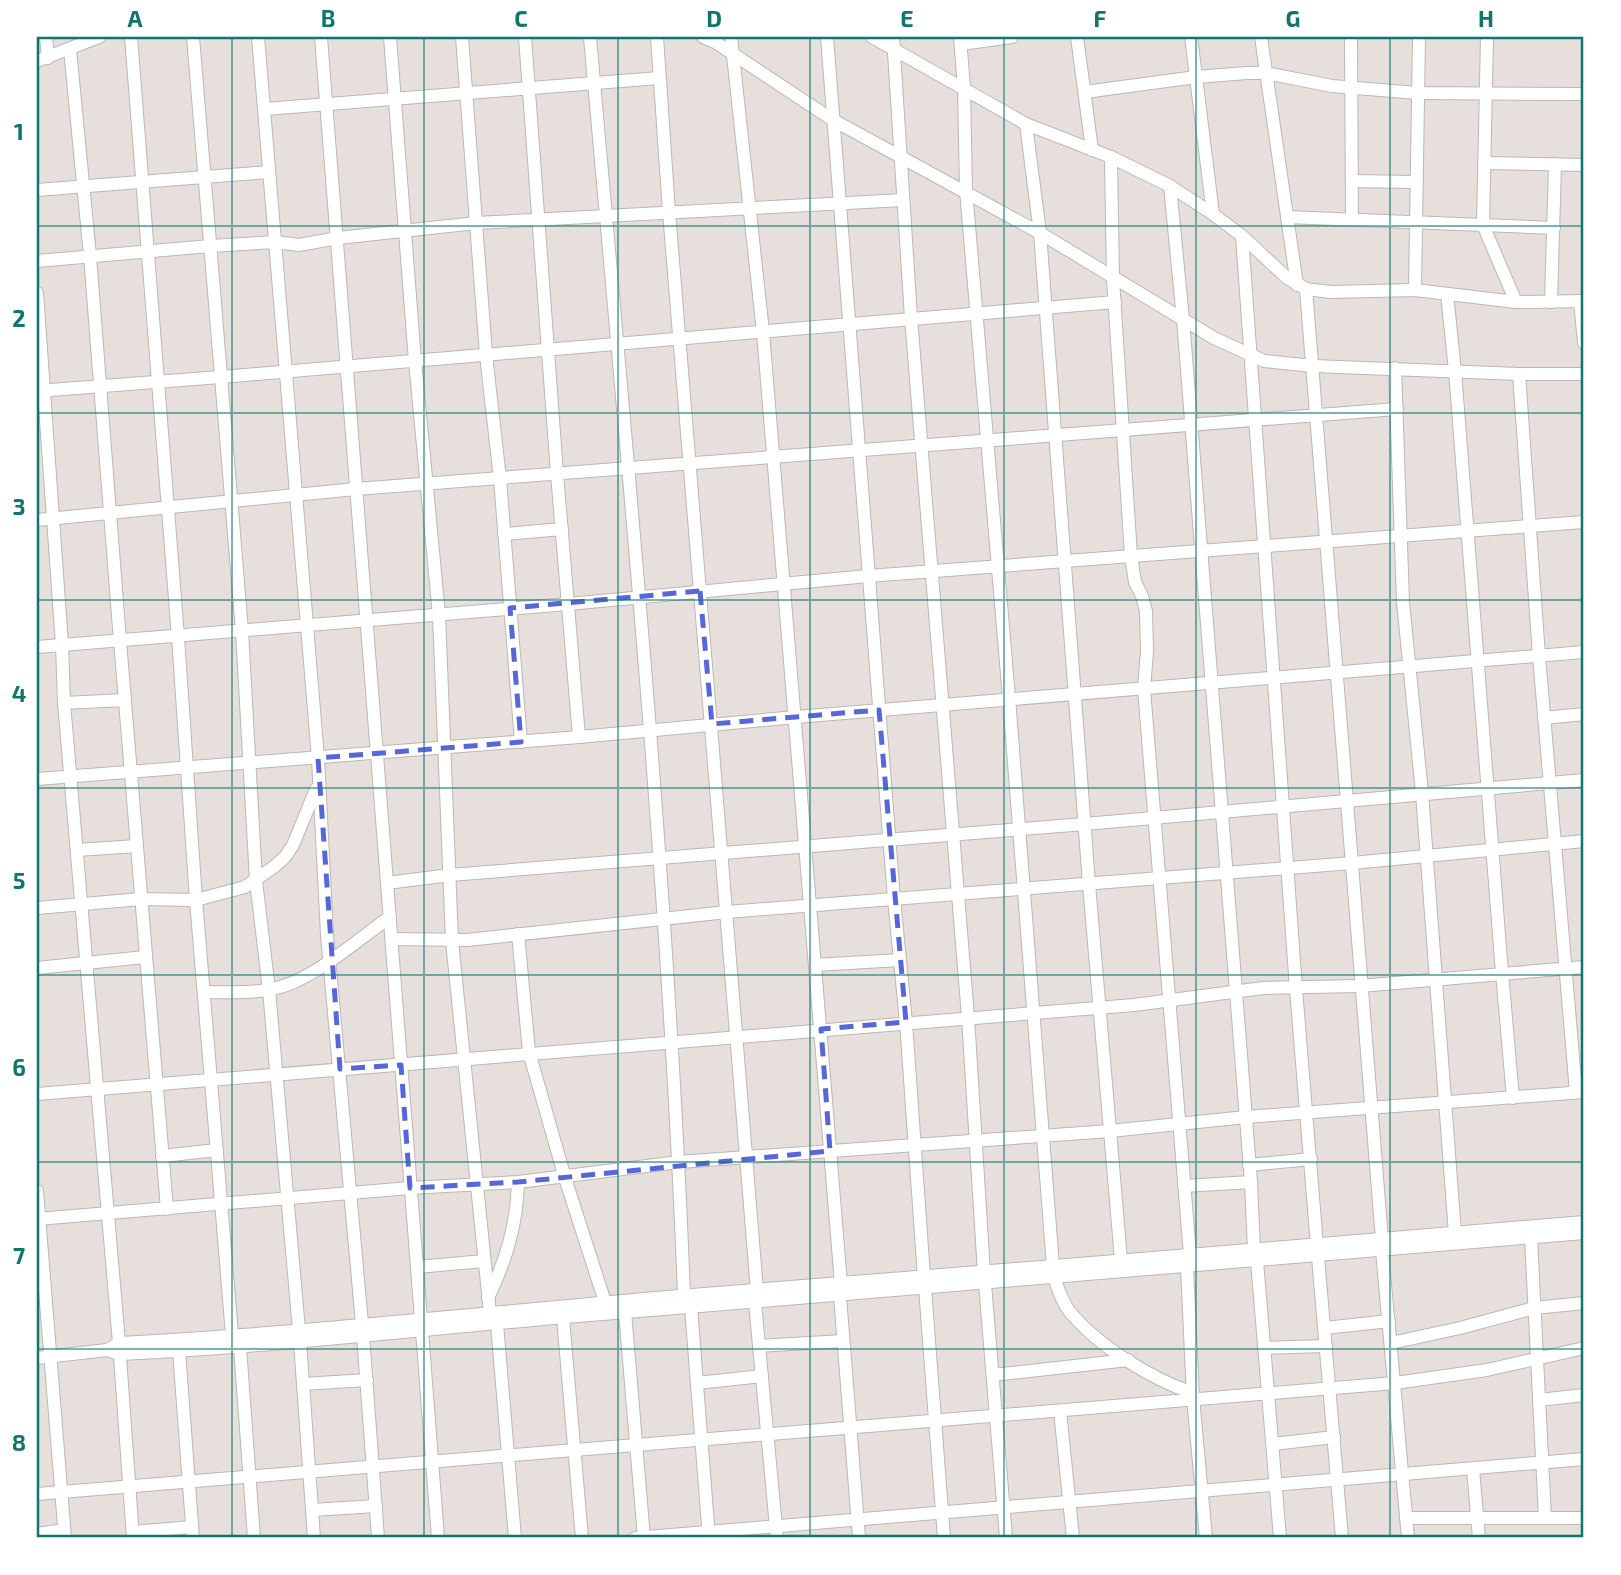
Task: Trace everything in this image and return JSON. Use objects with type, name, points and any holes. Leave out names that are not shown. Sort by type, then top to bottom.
[{"type":"street","points":[[43,60],[47,37]]},
{"type":"street","points":[[43,60],[99,37]]},
{"type":"street","points":[[131,37],[196,900],[254,1538]]},
{"type":"street","points":[[193,37],[242,631],[256,881],[269,990],[314,1538]]},
{"type":"street","points":[[258,37],[318,758],[329,960],[367,1380],[378,1538]]},
{"type":"street","points":[[321,37],[438,1538]]},
{"type":"street","points":[[390,37],[404,232],[439,615],[452,941],[515,1538]]},
{"type":"street","points":[[462,37],[486,355],[500,479],[521,742]]},
{"type":"street","points":[[525,37],[556,474],[579,737]]},
{"type":"street","points":[[590,37],[664,918],[687,1302],[697,1383],[709,1534]]},
{"type":"street","points":[[657,37],[762,1376],[777,1532]]},
{"type":"street","points":[[703,37],[833,120],[965,190],[1214,338],[1264,361],[1313,366],[1584,374]]},
{"type":"street","points":[[731,37],[763,332],[796,717],[859,1538]]},
{"type":"street","points":[[827,37],[889,838],[906,1022],[944,1538]]},
{"type":"street","points":[[872,37],[894,43],[1026,124],[1111,158],[1170,186],[1242,236],[1286,277],[1302,287],[1331,292],[1415,290],[1516,302],[1582,301],[1584,343]]},
{"type":"street","points":[[1012,37],[961,40],[965,190],[1009,698],[1053,1272],[1069,1310],[1090,1332],[1128,1360],[1193,1396]]},
{"type":"street","points":[[1077,37],[1092,150]]},
{"type":"street","points":[[1191,37],[1213,214]]},
{"type":"street","points":[[1261,37],[1287,217],[1302,287],[1313,366],[1360,986],[1408,1538]]},
{"type":"street","points":[[1351,37],[1352,220]]},
{"type":"street","points":[[1415,290],[1419,37]]},
{"type":"street","points":[[1487,37],[1483,225],[1516,302]]},
{"type":"street","points":[[894,43],[911,318],[954,833],[1006,1538]]},
{"type":"street","points":[[70,49],[101,386],[167,1209]]},
{"type":"street","points":[[1084,92],[1196,76],[1266,73],[1293,80],[1417,93],[1584,94]]},
{"type":"street","points":[[265,108],[595,85],[659,78]]},
{"type":"street","points":[[1026,124],[1040,233],[1089,884],[1121,1260]]},
{"type":"street","points":[[1111,158],[1113,279],[1131,556],[1135,583],[1146,611],[1144,688],[1184,1186],[1193,1396],[1206,1538]]},
{"type":"street","points":[[1484,163],[1584,165]]},
{"type":"street","points":[[1552,302],[1555,164]]},
{"type":"street","points":[[37,190],[270,172]]},
{"type":"street","points":[[1352,181],[1415,182]]},
{"type":"street","points":[[1170,186],[1183,319],[1280,1538]]},
{"type":"street","points":[[37,261],[276,242],[299,246],[338,238],[475,223],[903,200]]},
{"type":"street","points":[[1287,217],[1554,228]]},
{"type":"street","points":[[1242,236],[1296,989],[1342,1538]]},
{"type":"street","points":[[37,293],[40,390],[62,645],[64,703],[88,963],[115,1349],[133,1535],[192,1532],[179,1351]]},
{"type":"street","points":[[1447,294],[1513,1098]]},
{"type":"street","points":[[40,390],[1115,302]]},
{"type":"street","points":[[1395,368],[1403,603],[1422,793],[1455,1234]]},
{"type":"street","points":[[38,1219],[565,1178],[679,1163],[1580,1092],[1565,968],[1519,374]]},
{"type":"street","points":[[37,520],[296,497],[356,489],[1397,410]]},
{"type":"street","points":[[37,647],[568,604],[869,576],[1584,522]]},
{"type":"street","points":[[504,534],[562,529]]},
{"type":"street","points":[[37,779],[375,754],[1009,698],[1075,695],[1584,652]]},
{"type":"street","points":[[64,703],[125,700]]},
{"type":"street","points":[[1544,718],[1584,714]]},
{"type":"street","points":[[387,883],[450,875],[1085,824],[1584,780]]},
{"type":"street","points":[[37,908],[141,899],[196,900],[232,892],[256,881],[275,866],[293,845],[318,784]]},
{"type":"street","points":[[392,939],[452,941],[727,912],[1352,863],[1584,841]]},
{"type":"street","points":[[77,850],[137,846]]},
{"type":"street","points":[[204,992],[269,990],[293,982],[390,916]]},
{"type":"street","points":[[518,934],[529,1052],[605,1303]]},
{"type":"street","points":[[37,968],[145,957]]},
{"type":"street","points":[[815,965],[900,960]]},
{"type":"street","points":[[37,1094],[464,1060],[529,1052],[1099,1008],[1280,987],[1296,989],[1360,986],[1584,967]]},
{"type":"street","points":[[162,1156],[217,1150]]},
{"type":"street","points":[[1250,1166],[1311,1159]]},
{"type":"street","points":[[488,1298],[502,1268],[514,1231],[518,1182]]},
{"type":"street","points":[[1184,1186],[1251,1182]]},
{"type":"street","points":[[37,1191],[65,1534],[37,1534]]},
{"type":"street","points":[[37,1358],[115,1349],[493,1319],[605,1303],[687,1302],[1318,1252],[1455,1234],[1584,1222]]},
{"type":"street","points":[[1382,1245],[1584,1233]]},
{"type":"street","points":[[1531,1238],[1545,1518]]},
{"type":"street","points":[[1053,1272],[1121,1260],[1188,1261]]},
{"type":"street","points":[[416,1267],[484,1261]]},
{"type":"street","points":[[493,1319],[563,1318],[687,1302]]},
{"type":"street","points":[[1391,1343],[1534,1308],[1584,1303]]},
{"type":"street","points":[[625,1312],[641,1538],[777,1532],[858,1518],[1584,1459]]},
{"type":"street","points":[[563,1318],[582,1538]]},
{"type":"street","points":[[1325,1328],[1389,1321]]},
{"type":"street","points":[[115,1349],[179,1351],[236,1341]]},
{"type":"street","points":[[760,1346],[843,1341]]},
{"type":"street","points":[[1266,1349],[1326,1346]]},
{"type":"street","points":[[37,1494],[997,1416],[1193,1396],[1395,1383],[1487,1370],[1584,1348]]},
{"type":"street","points":[[993,1375],[1128,1360]]},
{"type":"street","points":[[697,1383],[762,1376]]},
{"type":"street","points":[[303,1384],[367,1380]]},
{"type":"street","points":[[1539,1400],[1584,1395]]},
{"type":"street","points":[[1060,1410],[1073,1538]]},
{"type":"street","points":[[1273,1444],[1334,1437]]},
{"type":"street","points":[[1473,1469],[1479,1538]]},
{"type":"street","points":[[312,1510],[376,1506]]},
{"type":"street","points":[[1406,1518],[1584,1518]]},
{"type":"highlighted area","points":[[700,591],[712,724],[879,710],[906,1022],[821,1029],[830,1151],[518,1182],[410,1188],[401,1065],[340,1069],[318,758],[521,742],[510,608]]}]
